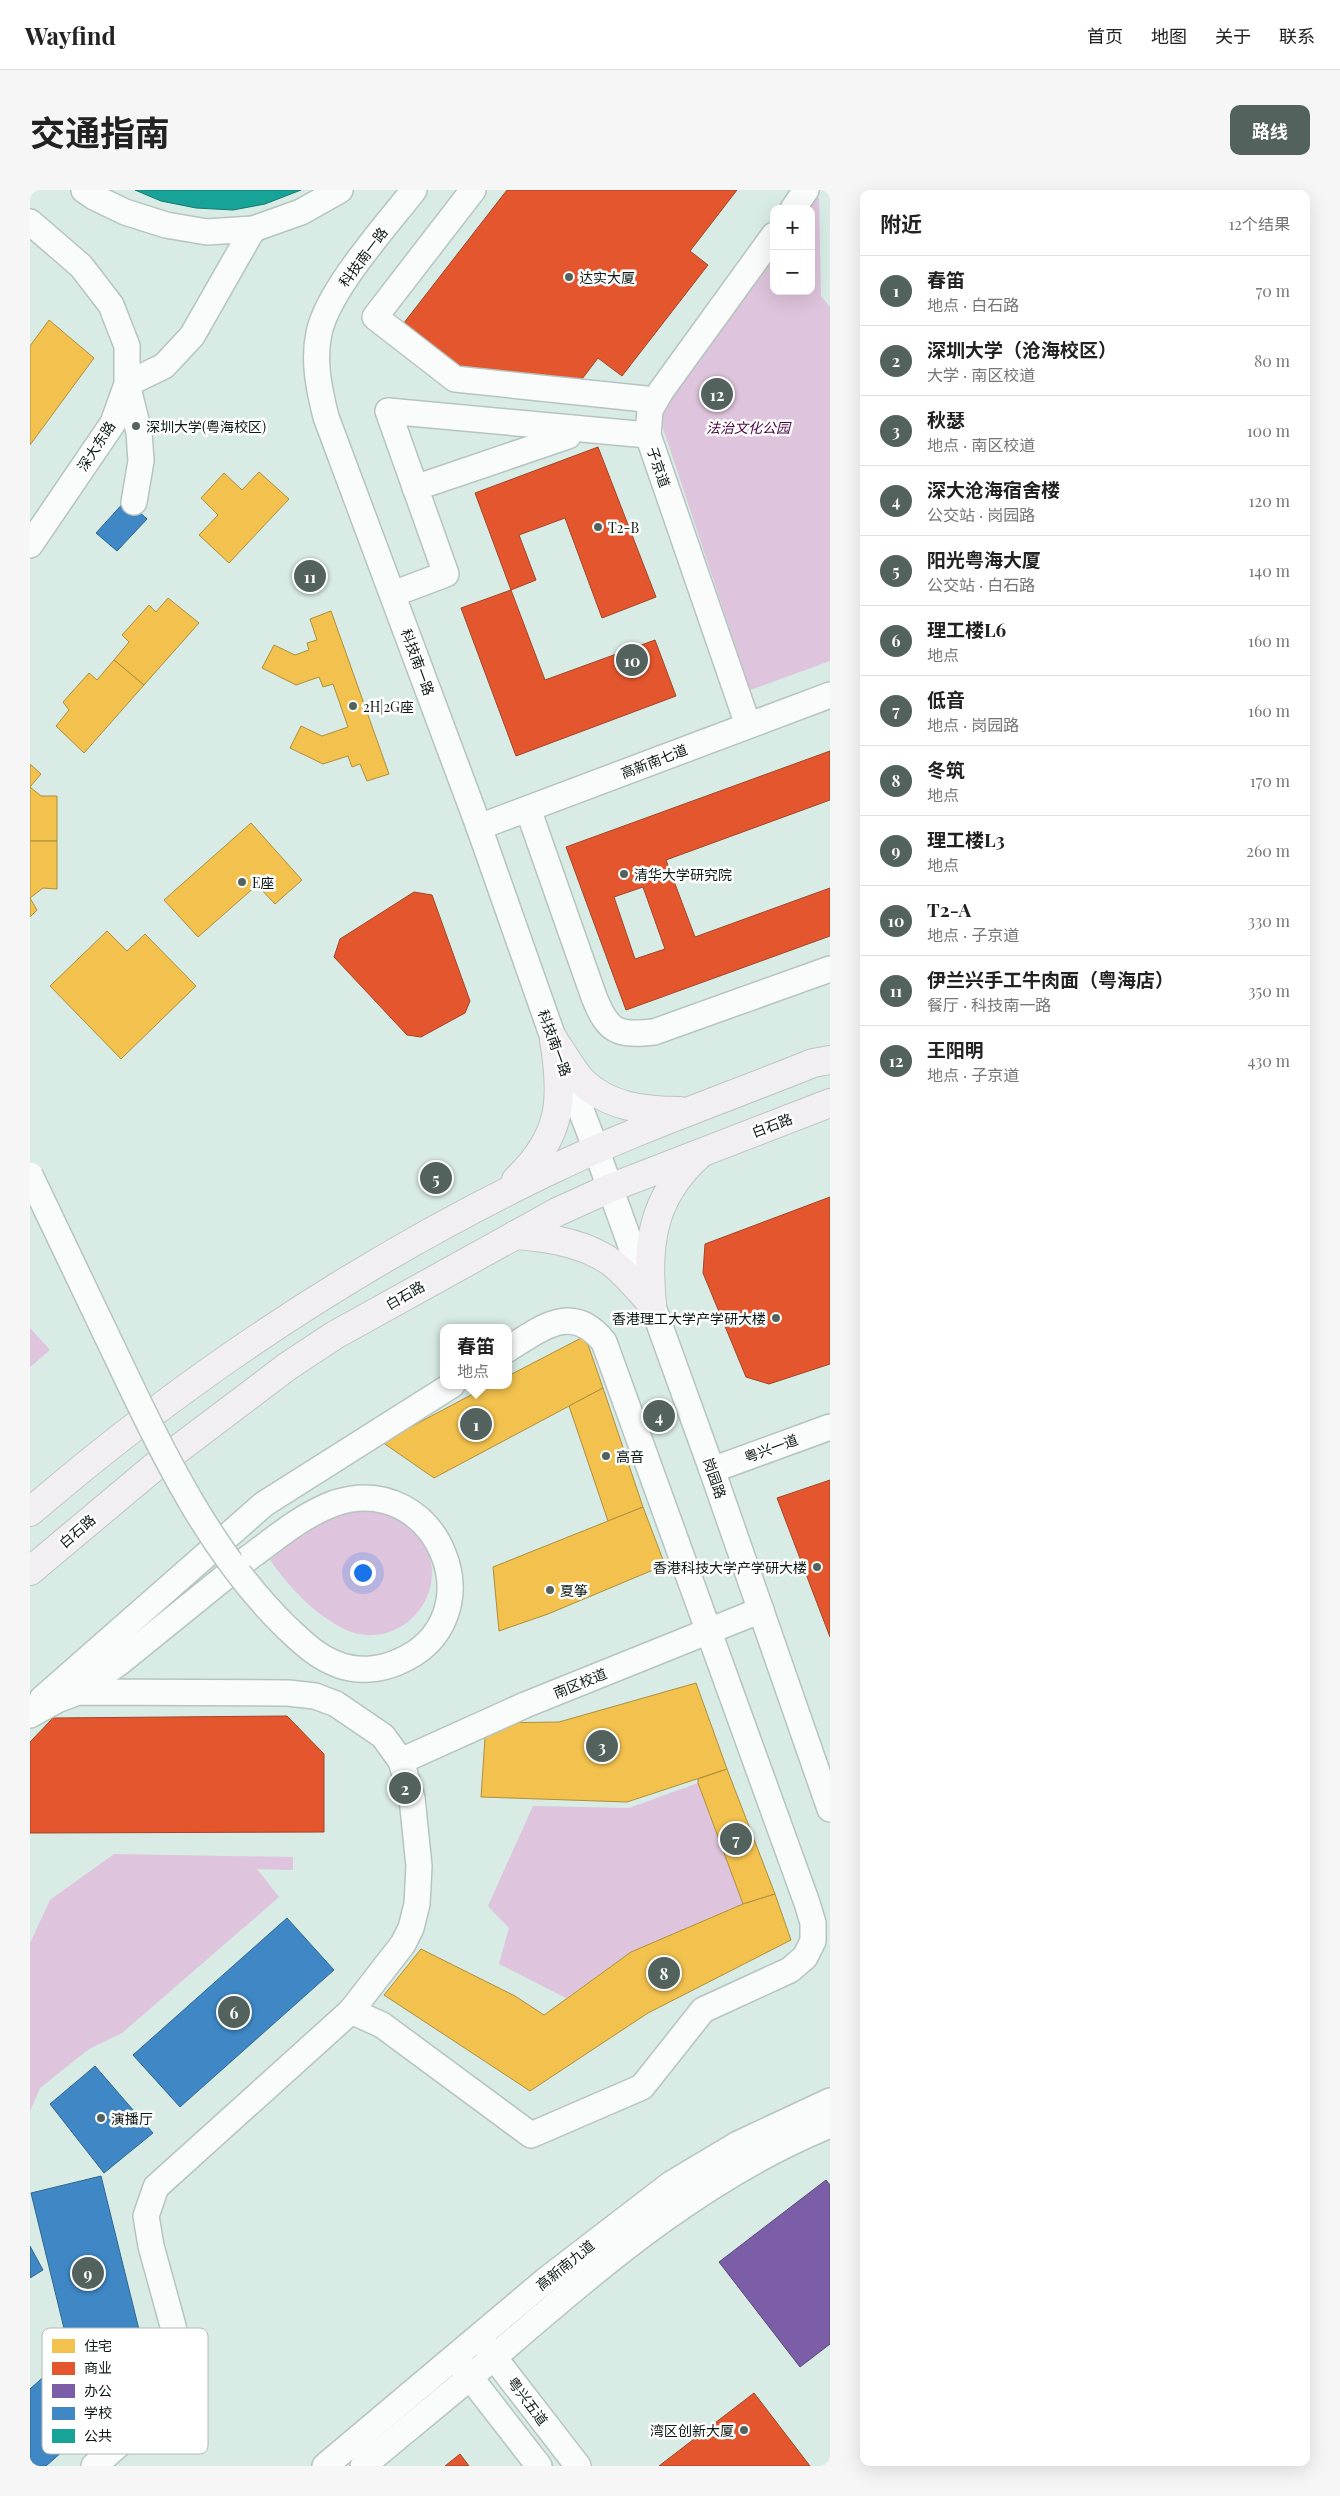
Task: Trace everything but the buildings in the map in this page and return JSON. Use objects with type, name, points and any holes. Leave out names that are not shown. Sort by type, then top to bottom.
[{"type":"main road","points":[[554,1040],[581,1080],[597,1094],[632,1108],[656,1111],[693,1111]]},
{"type":"main road","points":[[501,1195],[529,1168],[543,1151],[551,1135],[558,1106],[559,1073],[554,1040]]},
{"type":"main road","points":[[30,1512],[188,1386],[256,1338],[397,1251],[501,1195],[596,1149],[813,1064],[830,1060]]},
{"type":"main road","name":"白石路","points":[[30,1571],[153,1468],[288,1366],[335,1335],[557,1212],[610,1188],[830,1104]]},
{"type":"main road","points":[[652,1304],[650,1250],[659,1211],[681,1171],[701,1153]]},
{"type":"main road","points":[[515,1235],[536,1236],[565,1242],[592,1252],[612,1263],[652,1304]]},
{"type":"street","points":[[84,190],[125,212],[166,225],[207,232],[253,228],[301,212],[340,190]]},
{"type":"street","name":"科技南一路","points":[[414,190],[332,300],[319,333],[316,351],[318,382],[326,417],[479,827],[554,1040],[596,1149]]},
{"type":"street","points":[[473,190],[375,317],[454,379],[655,400]]},
{"type":"street","points":[[796,205],[806,190]]},
{"type":"street","name":"深大东路","points":[[30,222],[81,266],[111,305],[128,346],[127,384],[113,423],[30,544]]},
{"type":"street","points":[[134,502],[141,461],[139,432],[127,384],[164,366],[192,336],[253,228]]},
{"type":"street","name":"子京道","points":[[748,725],[648,435],[648,417],[655,400],[770,241]]},
{"type":"street","points":[[393,594],[446,574],[388,411],[648,435]]},
{"type":"street","points":[[415,488],[568,436],[571,428]]},
{"type":"street","name":"高新南七道","points":[[479,827],[830,695]]},
{"type":"street","points":[[528,809],[594,997],[602,1016],[613,1030],[630,1035],[654,1032],[830,969]]},
{"type":"street","name":"岗园路","points":[[596,1149],[712,1470],[830,1809]]},
{"type":"street","points":[[30,1175],[153,1432],[188,1495],[224,1551],[234,1564],[238,1571],[253,1591],[272,1613],[310,1650],[327,1661],[346,1668],[366,1670],[388,1666],[406,1659],[430,1639],[446,1612],[450,1589],[449,1566],[438,1539],[419,1518],[408,1510],[376,1499],[361,1498],[334,1504],[305,1518],[254,1554],[246,1560],[239,1566],[232,1572],[120,1662],[78,1692],[57,1700],[30,1715]]},
{"type":"street","points":[[351,2011],[382,2025],[531,2135],[642,2087],[703,2010],[790,1970],[805,1957],[813,1941],[813,1923],[807,1903],[604,1342],[593,1328],[573,1320],[550,1323],[512,1347]]},
{"type":"street","points":[[30,1710],[264,1504],[446,1389]]},
{"type":"street","name":"粤兴一道","points":[[712,1470],[830,1427]]},
{"type":"street","name":"南区校道","points":[[401,1761],[525,1705],[761,1610]]},
{"type":"street","points":[[78,1692],[268,1693],[315,1696],[336,1704],[383,1736],[401,1761],[412,1798],[419,1866],[417,1904],[411,1928],[403,1944],[351,2011],[156,2187],[146,2216],[151,2246],[173,2328]]},
{"type":"street","name":"高新南九道","points":[[363,2466],[462,2367],[478,2337],[546,2280],[671,2184],[738,2144],[830,2101]]},
{"type":"street","name":"高新南九道","points":[[325,2466],[462,2367],[494,2357],[607,2261],[673,2212],[750,2164],[830,2124]]},
{"type":"street","name":"粤兴五道","points":[[478,2337],[578,2466]]},
{"type":"street","points":[[462,2367],[539,2466]]},
{"type":"street","points":[[94,2466],[108,2454]]},
{"type":"green space","name":"法治文化公园","points":[[812,198],[819,198],[821,296],[830,307],[830,661],[750,690],[661,422],[663,404],[770,257],[770,295],[815,295],[815,205],[807,205]]},
{"type":"green space","points":[[30,1328],[50,1350],[30,1367]]},
{"type":"green space","points":[[366,1509],[393,1514],[410,1524],[424,1542],[432,1566],[431,1585],[425,1602],[414,1616],[400,1627],[383,1634],[364,1635],[344,1629],[333,1623],[303,1599],[270,1560],[314,1527],[339,1515]]},
{"type":"green space","points":[[698,1783],[743,1904],[631,1952],[566,1998],[499,1964],[509,1928],[488,1906],[533,1806],[629,1808]]},
{"type":"green space","points":[[114,1854],[293,1857],[293,1870],[257,1869],[279,1897],[122,2033],[89,2049],[40,2088],[30,2111],[30,1943],[50,1900]]},
{"type":"place","name":"达实大厦","points":[[569,277]]},
{"type":"place","name":"王阳明","points":[[717,394]]},
{"type":"place","name":"深圳大学(粤海校区)","points":[[136,426]]},
{"type":"place","name":"T2-B","points":[[598,527]]},
{"type":"place","name":"伊兰兴手工牛肉面（粤海店）","points":[[310,576]]},
{"type":"place","name":"T2-A","points":[[632,660]]},
{"type":"place","name":"2H|2G座","points":[[353,706]]},
{"type":"place","name":"清华大学研究院","points":[[624,874]]},
{"type":"place","name":"E座","points":[[242,882]]},
{"type":"place","name":"阳光粤海大厦","points":[[436,1178]]},
{"type":"place","name":"香港理工大学产学研大楼","points":[[776,1318]]},
{"type":"place","name":"深大沧海宿舍楼","points":[[659,1416]]},
{"type":"place","name":"春笛","points":[[476,1424]]},
{"type":"place","name":"高音","points":[[606,1456]]},
{"type":"place","name":"香港科技大学产学研大楼","points":[[817,1567]]},
{"type":"place","name":"夏筝","points":[[550,1590]]},
{"type":"place","name":"秋瑟","points":[[602,1746]]},
{"type":"place","name":"深圳大学（沧海校区）","points":[[405,1788]]},
{"type":"place","name":"低音","points":[[736,1839]]},
{"type":"place","name":"冬筑","points":[[664,1973]]},
{"type":"place","name":"理工楼L6","points":[[234,2012]]},
{"type":"place","name":"演播厅","points":[[101,2118]]},
{"type":"place","name":"理工楼L3","points":[[88,2273]]},
{"type":"place","name":"湾区创新大厦","points":[[744,2430]]}]
